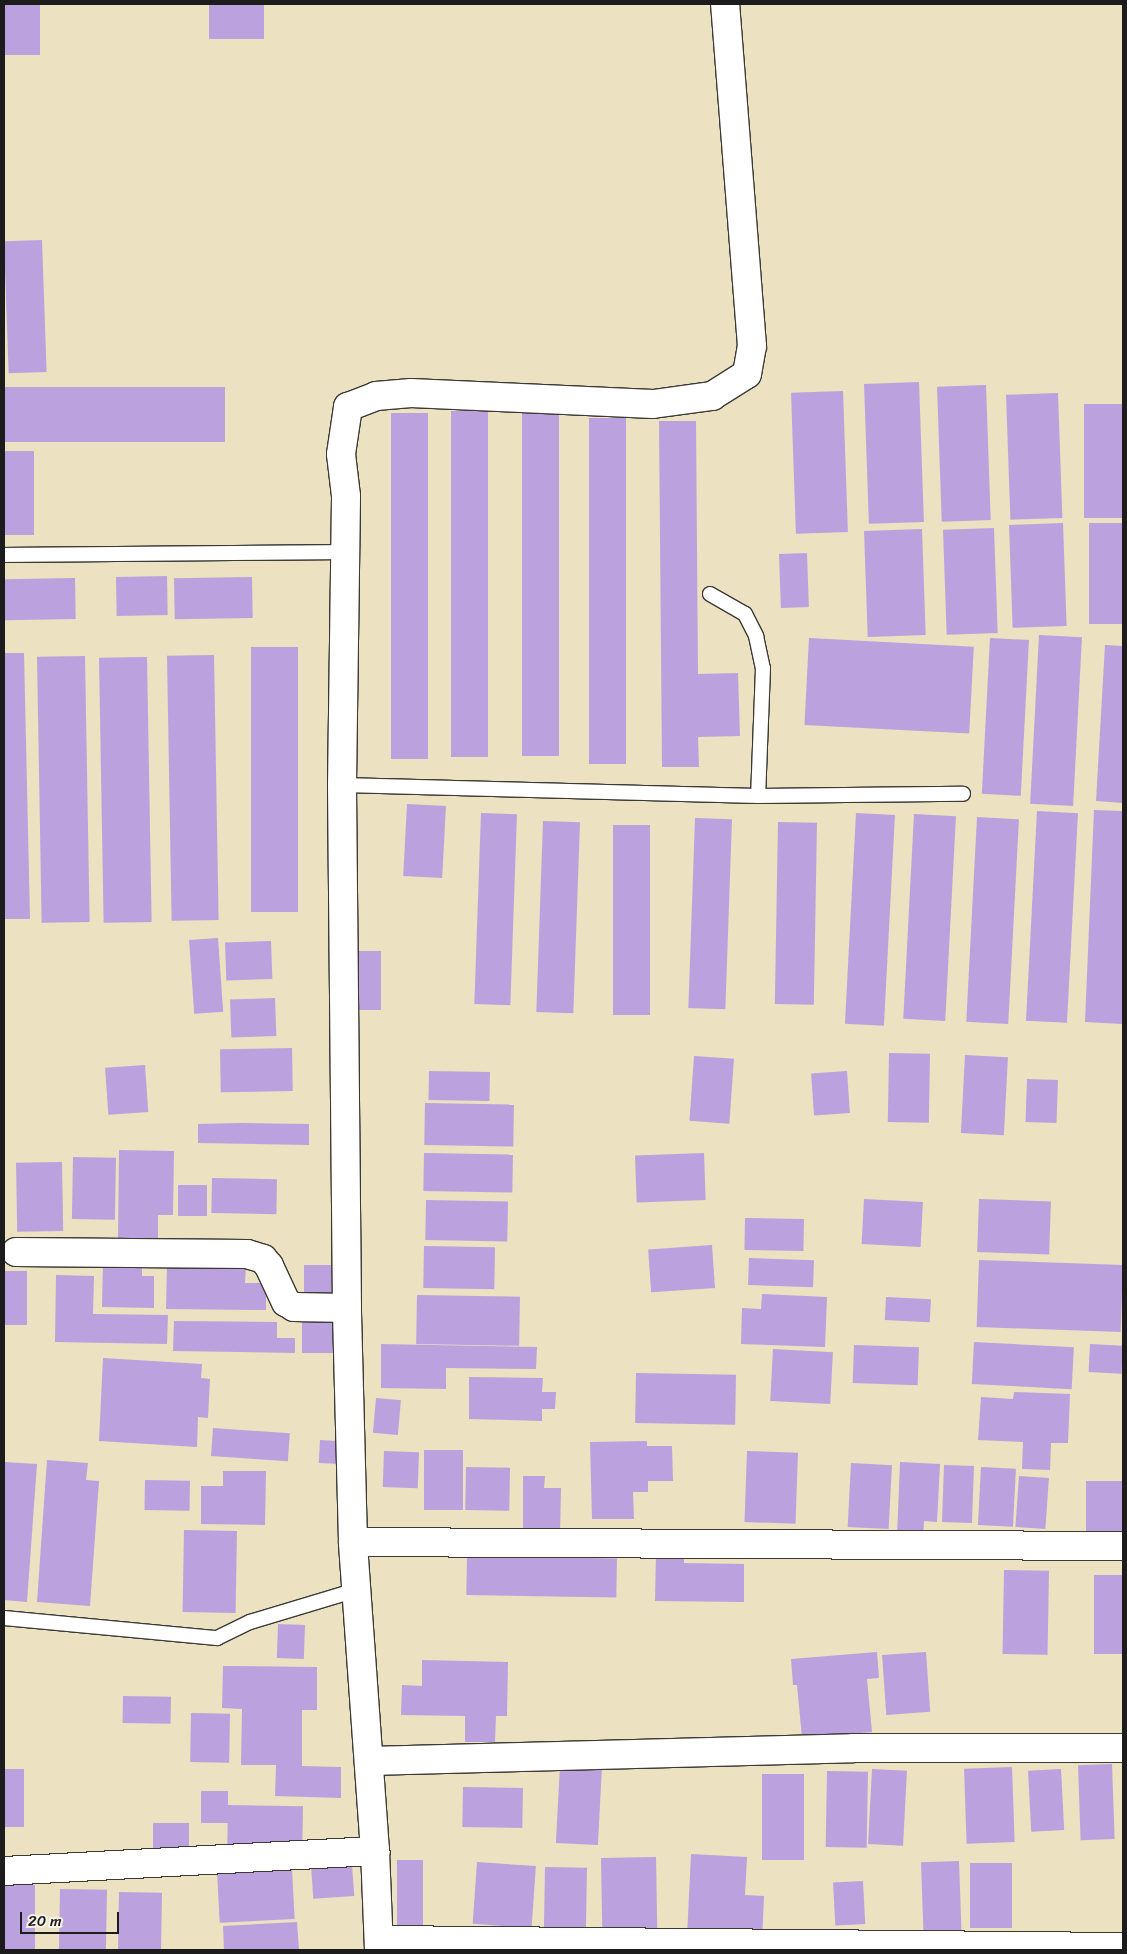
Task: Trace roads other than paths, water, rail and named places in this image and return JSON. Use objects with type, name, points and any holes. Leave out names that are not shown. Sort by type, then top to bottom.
[{"type":"street","points":[[725,4],[752,346],[747,374],[712,396],[653,404],[411,393],[376,396],[348,407],[340,454],[346,496],[342,785],[347,1308],[353,1542],[376,1851],[379,1945],[1123,1947]]},
{"type":"street","points":[[16,1252],[247,1254],[263,1259],[269,1266],[286,1302],[294,1307],[347,1308]]},
{"type":"street","points":[[353,1542],[1123,1546]]},
{"type":"street","points":[[370,1761],[853,1748],[1123,1748]]},
{"type":"street","points":[[4,1870],[376,1851]]},
{"type":"lane","points":[[4,555],[344,552]]},
{"type":"lane","points":[[710,594],[745,614],[756,636],[763,668],[758,796]]},
{"type":"lane","points":[[342,785],[758,796],[962,794]]},
{"type":"lane","points":[[4,1618],[217,1638],[250,1622],[357,1590]]}]
